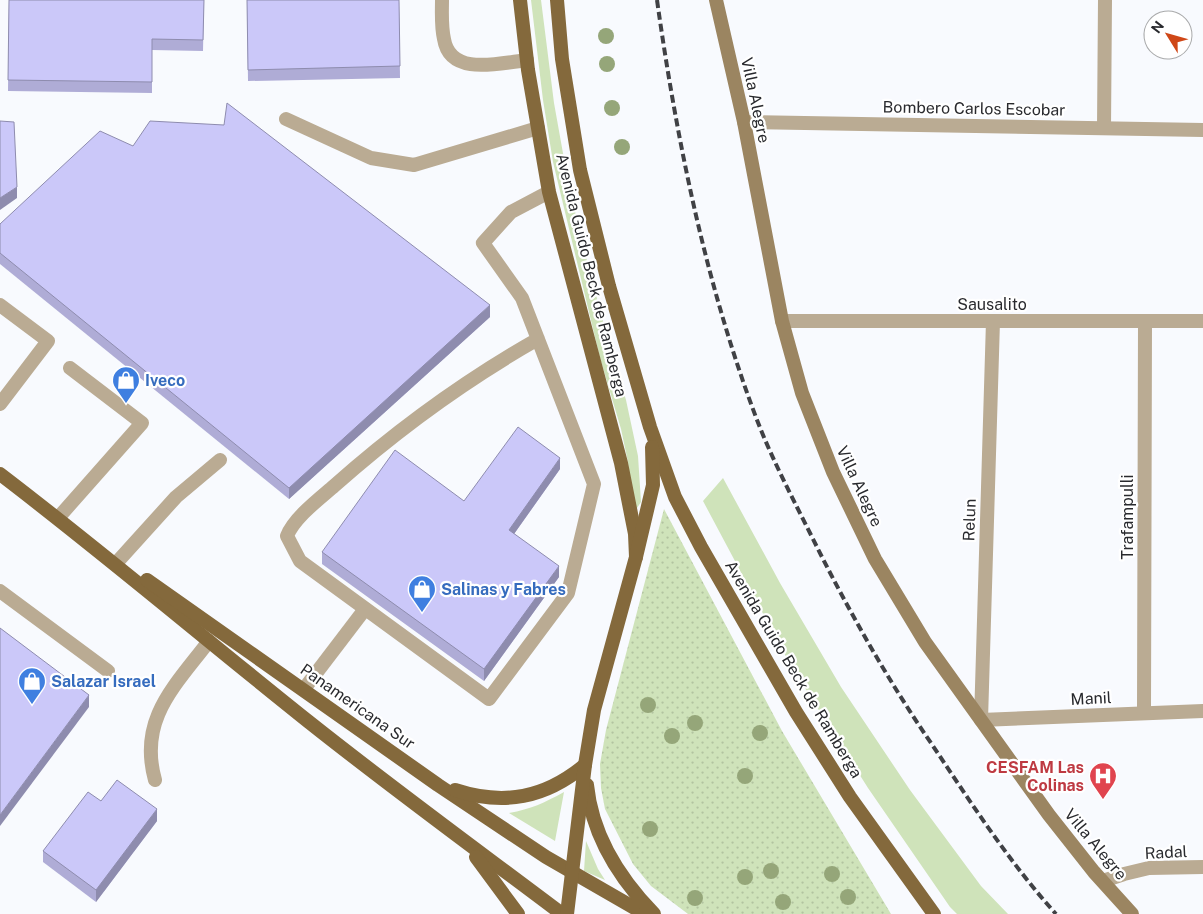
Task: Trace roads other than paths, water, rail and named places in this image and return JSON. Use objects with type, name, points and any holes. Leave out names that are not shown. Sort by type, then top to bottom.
[{"type":"main road","name":"Avenida Guido Beck de Ramberga","points":[[520,0],[527,60],[549,192],[622,462],[635,534],[636,557]]},
{"type":"main road","name":"Avenida Guido Beck de Ramberga","points":[[558,0],[562,59],[580,170],[608,286],[650,427],[675,497],[701,547],[796,712],[850,797],[934,914]]},
{"type":"main road","name":"Villa Alegre","points":[[716,0],[744,122],[782,321],[793,363],[813,423],[838,481],[875,559],[925,642],[1049,815],[1132,914]]},
{"type":"main road","name":"Avenida Guido Beck de Ramberga","points":[[567,914],[585,765],[594,710],[636,557],[653,485],[650,427]]},
{"type":"main road","name":"Panamericana Sur","points":[[0,474],[58,518],[310,723],[464,842],[562,914]]},
{"type":"main road","name":"Panamericana Sur","points":[[58,518],[438,784],[572,873],[645,914]]},
{"type":"main road","points":[[438,784],[474,796],[510,798],[527,795],[550,787],[572,775],[585,765]]},
{"type":"main road","points":[[585,765],[587,789],[592,812],[610,857],[621,876],[654,914]]},
{"type":"main road","points":[[464,842],[518,914]]},
{"type":"street","points":[[442,0],[444,38],[446,46],[454,58],[471,65],[527,60]]},
{"type":"street","points":[[1104,128],[1105,0]]},
{"type":"street","points":[[286,119],[371,158],[414,165],[538,128]]},
{"type":"street","name":"Bombero Carlos Escobar","points":[[744,122],[1203,130]]},
{"type":"street","points":[[538,339],[472,379],[404,427],[358,464],[290,527],[287,536],[300,561],[489,699],[568,593],[594,484],[538,339],[522,298],[483,243],[511,212],[549,192]]},
{"type":"street","points":[[0,305],[48,341],[0,404]]},
{"type":"street","name":"Sausalito","points":[[782,321],[1203,321]]},
{"type":"street","name":"Relun","points":[[981,720],[993,321]]},
{"type":"street","name":"Trafampulli","points":[[1144,712],[1145,321]]},
{"type":"street","points":[[58,518],[142,423],[70,368]]},
{"type":"street","points":[[119,560],[176,497],[220,460]]},
{"type":"street","points":[[0,591],[108,671]]},
{"type":"street","points":[[304,689],[365,610]]},
{"type":"street","points":[[154,780],[149,750],[155,722],[168,696],[209,641]]},
{"type":"street","name":"Manil","points":[[981,720],[1203,711]]},
{"type":"street","name":"Radal","points":[[1103,881],[1149,868],[1203,867]]},
{"type":"railway","points":[[657,0],[674,107],[695,213],[708,265],[739,369],[769,449],[868,643],[916,721],[991,832],[1056,914]]},
{"type":"place","name":"Iveco","points":[[126,404]]},
{"type":"place","name":"Salinas y Fabres","points":[[422,613]]},
{"type":"place","name":"Salazar Israel","points":[[32,705]]},
{"type":"place","name":"CESFAM Las Colinas","points":[[1103,800]]}]
